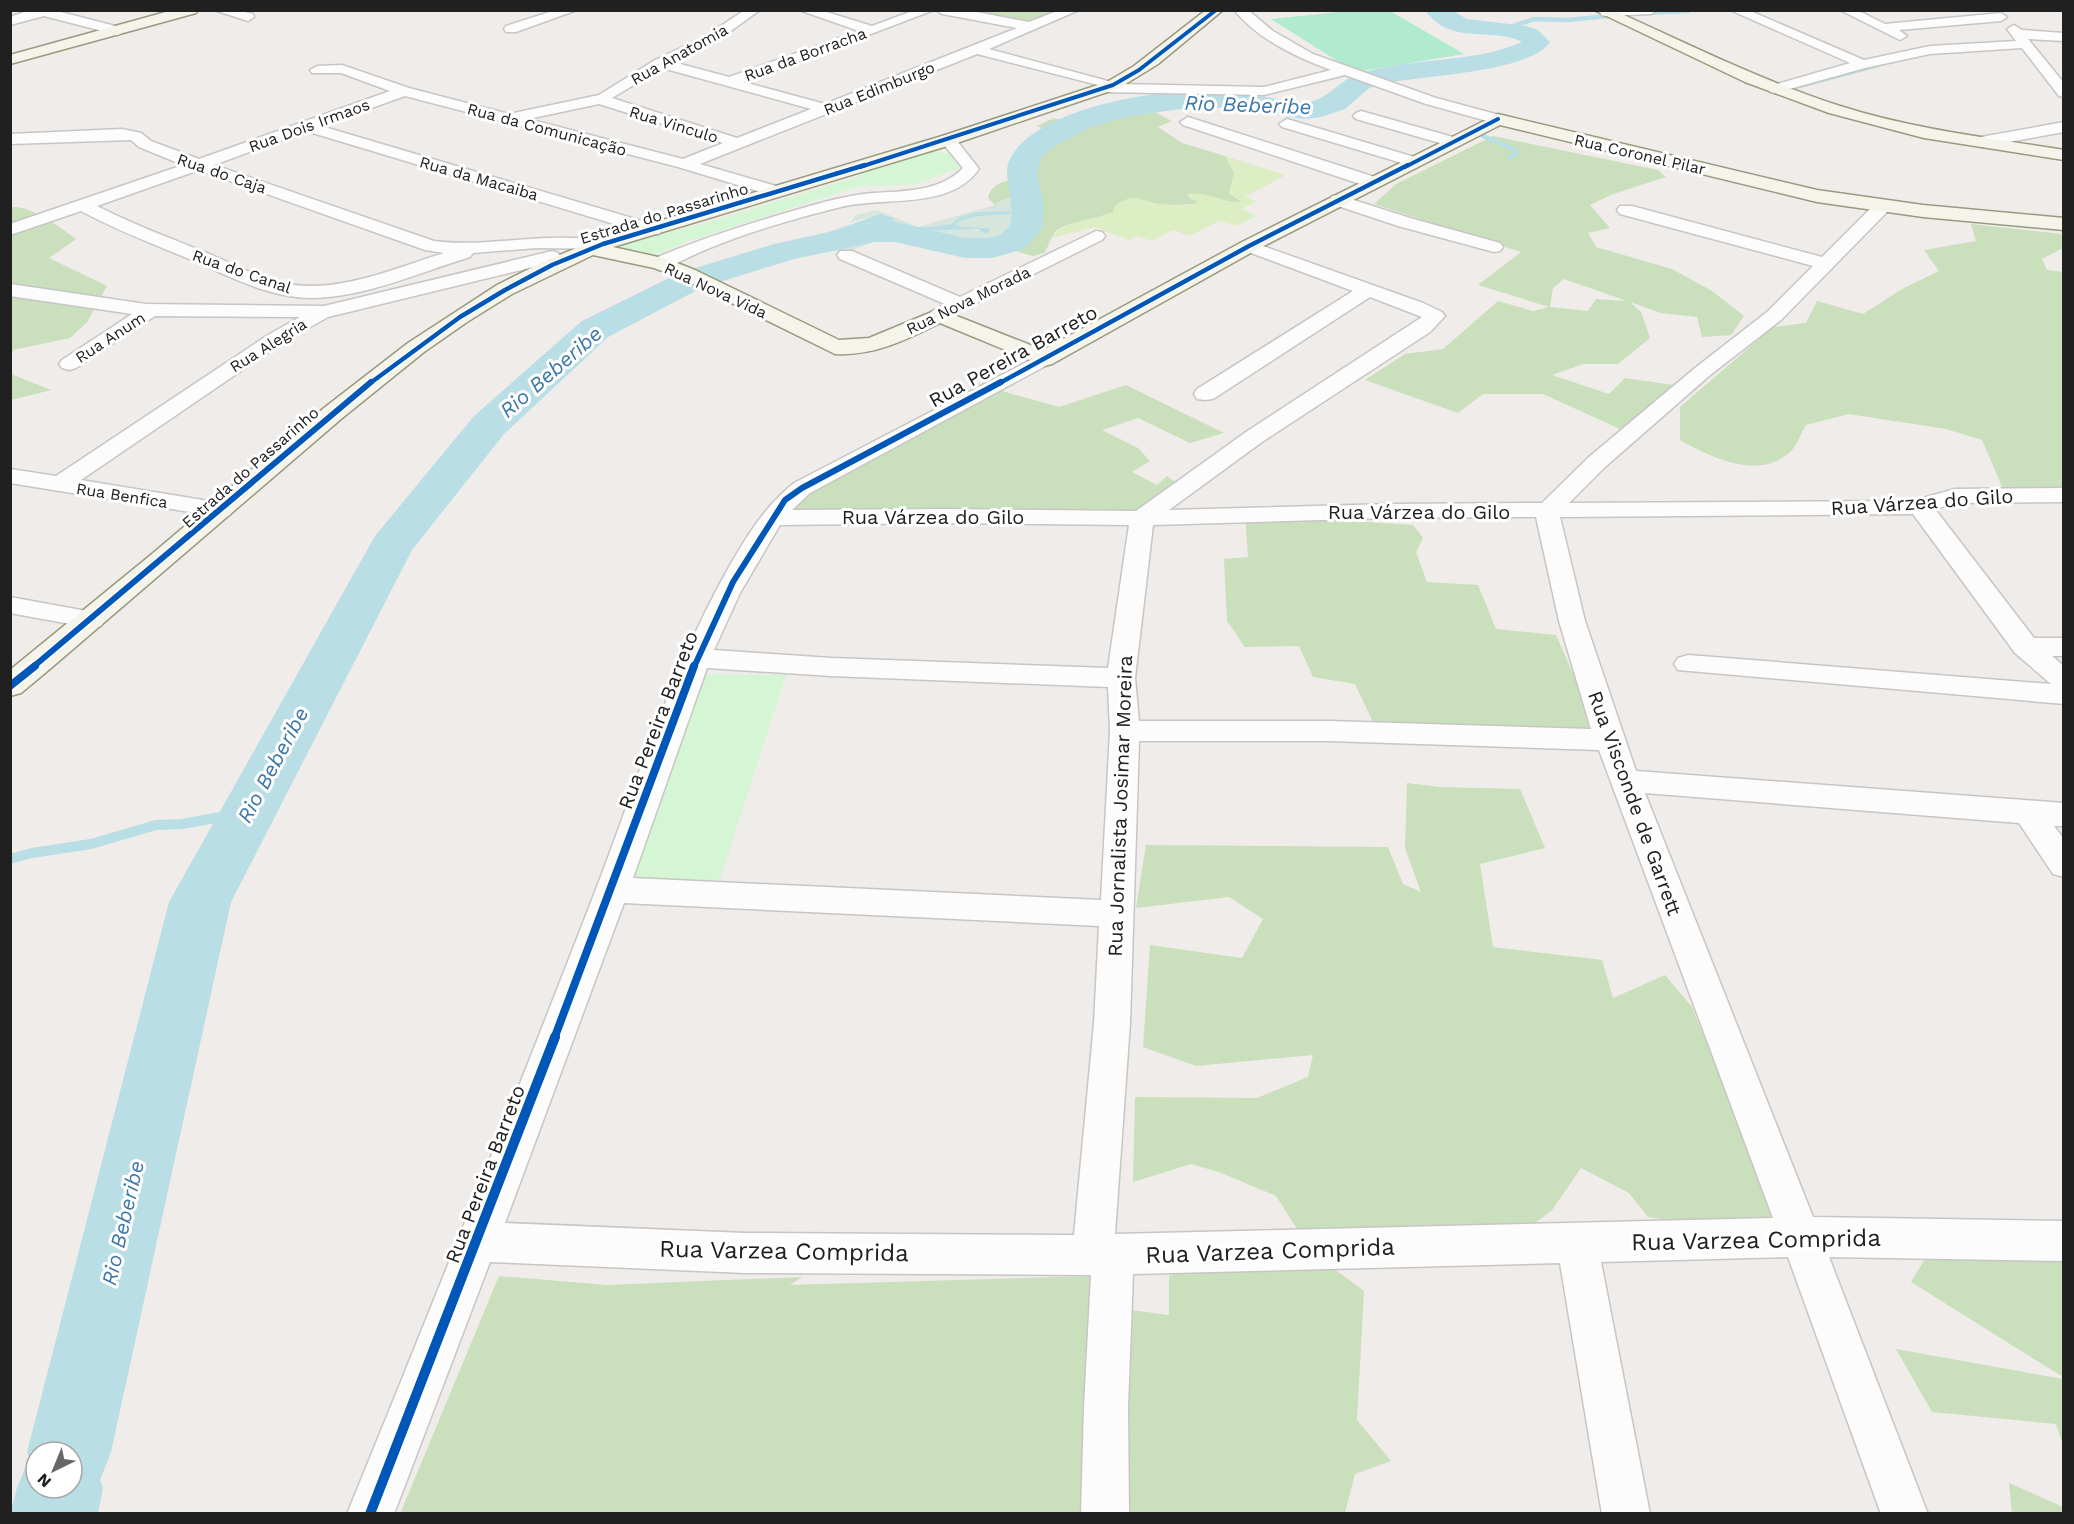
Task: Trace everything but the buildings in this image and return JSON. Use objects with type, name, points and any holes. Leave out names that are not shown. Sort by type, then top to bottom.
[{"type":"street","points":[[10,60],[191,10]]},
{"type":"street","points":[[220,10],[248,17]]},
{"type":"street","points":[[511,29],[572,10]]},
{"type":"street","name":"Rua Anatomia","points":[[508,119],[607,101],[660,63],[709,40],[754,10]]},
{"type":"street","points":[[806,10],[871,30]]},
{"type":"street","name":"Rua da Borracha","points":[[732,81],[928,10]]},
{"type":"street","points":[[942,10],[1029,26]]},
{"type":"street","name":"Rua Edimburgo","points":[[684,164],[828,109],[1073,10]]},
{"type":"street","name":"Estrada do Passarinho","points":[[10,686],[92,620],[352,396],[413,349],[494,294],[541,269],[590,249],[920,148],[953,147],[1135,74],[1190,28],[1216,10]]},
{"type":"street","name":"Rua Coronel Pilar","points":[[1240,10],[1278,40],[1308,57],[1431,101],[1498,119],[1797,192],[1883,206],[2064,224]]},
{"type":"street","points":[[1607,13],[1651,10]]},
{"type":"street","points":[[1736,10],[1863,64]]},
{"type":"street","points":[[10,21],[40,11],[118,30]]},
{"type":"street","points":[[1849,12],[1876,11]]},
{"type":"street","points":[[1849,12],[1930,50]]},
{"type":"street","points":[[1607,13],[1775,89],[1860,118],[1924,133],[2064,155]]},
{"type":"street","points":[[1884,28],[1996,14],[2022,39],[2064,93]]},
{"type":"street","points":[[1775,89],[1863,64],[1930,50],[2022,39],[2064,37]]},
{"type":"street","points":[[976,50],[1108,86],[1264,91],[1345,71]]},
{"type":"street","points":[[660,63],[828,109]]},
{"type":"street","name":"Rua da Comunicação","points":[[317,70],[342,69],[404,91],[684,164],[777,192]]},
{"type":"street","name":"Rua Dois Irmaos","points":[[10,230],[84,206],[404,91]]},
{"type":"street","points":[[519,99],[550,110]]},
{"type":"street","name":"Rua Vinculo","points":[[607,101],[738,143]]},
{"type":"street","points":[[1361,116],[1454,142]]},
{"type":"street","name":"Rua Pereira Barreto","points":[[370,1514],[612,890],[697,658],[733,582],[785,500],[802,488],[1249,246],[1498,119]]},
{"type":"street","points":[[1188,122],[1375,183]]},
{"type":"street","points":[[1287,124],[1415,162]]},
{"type":"street","name":"Rua da Macaiba","points":[[304,126],[653,230]]},
{"type":"street","points":[[1981,142],[2064,127]]},
{"type":"street","name":"Rua do Caja","points":[[10,139],[103,133],[136,136],[151,148],[431,246],[461,250],[477,249]]},
{"type":"street","points":[[660,263],[708,242],[840,202],[858,198],[907,195],[946,188],[967,175],[971,169],[953,147]]},
{"type":"street","points":[[1338,201],[1494,247]]},
{"type":"street","name":"Rua do Canal","points":[[84,206],[106,218],[231,270],[281,288],[298,291],[329,290],[369,281],[477,249]]},
{"type":"street","points":[[1547,511],[1605,455],[1702,372],[1774,316],[1883,206]]},
{"type":"street","points":[[1626,210],[1824,263]]},
{"type":"street","name":"Rua Nova Morada","points":[[835,346],[852,349],[884,341],[1096,236]]},
{"type":"street","points":[[477,249],[529,243],[590,249]]},
{"type":"street","points":[[1142,518],[1254,437],[1434,320],[1435,316],[1431,312],[1249,246]]},
{"type":"street","name":"Rua Nova Vida","points":[[590,249],[660,263],[688,274],[835,346]]},
{"type":"street","name":"Rua Alegria","points":[[59,485],[275,339],[312,317],[327,311],[395,297],[524,263],[590,249]]},
{"type":"street","points":[[846,255],[961,304]]},
{"type":"street","points":[[10,290],[151,310],[327,311]]},
{"type":"street","points":[[1205,394],[1368,290]]},
{"type":"street","name":"Rua Anum","points":[[69,364],[151,310]]},
{"type":"street","points":[[939,315],[1044,359]]},
{"type":"street","name":"Rua Benfica","points":[[10,476],[221,510]]},
{"type":"street","name":"Rua Várzea do Gilo","points":[[772,518],[946,516],[1142,518],[1379,511],[1890,508],[1920,506],[1955,496],[2064,495]]},
{"type":"street","points":[[1920,506],[1975,579],[2003,621],[2034,658],[2064,680]]},
{"type":"street","name":"Rua Visconde de Garrett","points":[[1547,511],[1558,572],[1625,781],[1905,1514]]},
{"type":"street","name":"Rua Jornalista Josimar Moreira","points":[[1105,1514],[1106,1407],[1103,1255],[1125,731],[1121,678],[1142,518]]},
{"type":"street","points":[[10,605],[92,620]]},
{"type":"street","points":[[2025,647],[2064,647]]},
{"type":"street","points":[[697,658],[843,667],[1121,678]]},
{"type":"street","points":[[1688,664],[2064,694]]},
{"type":"street","points":[[1125,731],[1329,731],[1611,740]]},
{"type":"street","points":[[1625,781],[2064,815]]},
{"type":"street","points":[[2028,812],[2064,865]]},
{"type":"street","points":[[612,890],[1117,914]]},
{"type":"street","name":"Rua Varzea Comprida","points":[[477,1242],[745,1253],[1103,1255],[1801,1237],[2064,1241]]},
{"type":"street","points":[[1577,1243],[1626,1514]]},
{"type":"green space","points":[[989,10],[1068,11],[1025,24],[981,14]]},
{"type":"green space","points":[[1349,11],[1390,11],[1464,54],[1355,72],[1271,19]]},
{"type":"green space","points":[[1135,102],[1172,121],[1158,127],[1182,143],[1225,156],[1234,173],[1229,193],[1241,202],[1194,194],[1187,194],[1190,199],[1198,201],[1194,204],[1153,203],[1132,198],[1115,206],[1113,212],[1059,229],[1055,232],[1044,253],[1033,256],[1012,250],[1032,235],[1035,211],[1016,199],[1007,199],[995,205],[988,198],[994,187],[1013,179],[1014,152],[1043,129],[1037,126],[1054,118],[1066,122],[1080,114]]},
{"type":"green space","points":[[1493,136],[1658,170],[1666,177],[1613,194],[1590,205],[1610,228],[1588,233],[1596,247],[1672,269],[1712,291],[1744,316],[1731,335],[1702,337],[1697,317],[1661,313],[1630,302],[1641,312],[1650,338],[1618,364],[1583,364],[1552,375],[1609,394],[1625,378],[1674,385],[1620,429],[1543,394],[1483,394],[1458,413],[1365,380],[1405,354],[1443,349],[1498,301],[1533,311],[1549,307],[1478,285],[1521,252],[1374,204],[1396,184]],"holes":[[[1564,279],[1624,300],[1596,299],[1588,311],[1550,307],[1553,288]]]},
{"type":"green space","points":[[930,151],[953,154],[962,167],[912,185],[860,186],[689,241],[660,253],[642,256],[622,250],[622,244],[703,224],[860,176],[869,168]]},
{"type":"green space","points":[[1225,156],[1286,175],[1245,197],[1256,201],[1242,209],[1257,216],[1237,226],[1219,221],[1190,236],[1173,230],[1152,241],[1137,236],[1130,240],[1094,227],[1052,238],[1062,228],[1113,212],[1115,206],[1129,198],[1139,197],[1182,206],[1197,201],[1190,199],[1187,194],[1198,192],[1237,198],[1229,193],[1234,173]]},
{"type":"green space","points":[[11,207],[36,213],[76,239],[49,258],[107,286],[87,322],[70,338],[13,350],[11,358]]},
{"type":"green space","points":[[1971,224],[2062,234],[2063,248],[2042,259],[2047,270],[2063,272],[2063,489],[2003,489],[1982,440],[1946,429],[1849,414],[1806,425],[1792,450],[1780,459],[1766,464],[1751,466],[1721,460],[1680,440],[1680,407],[1773,327],[1806,323],[1817,301],[1863,314],[1902,289],[1939,271],[1924,250],[1976,241]]},
{"type":"green space","points":[[11,374],[51,390],[11,400]]},
{"type":"green space","points":[[1126,385],[1224,433],[1190,443],[1138,418],[1102,430],[1138,448],[1150,461],[1132,472],[1157,485],[1167,476],[1183,488],[1138,511],[796,509],[806,494],[998,390],[1059,407]]},
{"type":"green space","points":[[1245,514],[1413,525],[1423,538],[1416,552],[1427,582],[1478,585],[1496,629],[1556,635],[1578,685],[1590,732],[1373,722],[1355,684],[1313,677],[1299,646],[1245,647],[1227,621],[1224,559],[1248,557]]},
{"type":"green space","points":[[701,674],[786,675],[719,882],[634,877]]},
{"type":"green space","points":[[1407,783],[1440,787],[1520,789],[1545,848],[1480,864],[1493,947],[1602,960],[1613,998],[1665,975],[1692,1007],[1785,1238],[1648,1217],[1629,1193],[1581,1168],[1552,1210],[1529,1228],[1301,1235],[1276,1196],[1219,1172],[1191,1164],[1133,1182],[1135,1097],[1257,1098],[1308,1077],[1313,1055],[1196,1066],[1143,1047],[1150,945],[1242,958],[1263,919],[1229,897],[1136,908],[1146,845],[1388,847],[1403,884],[1421,892],[1405,848]]},
{"type":"green space","points":[[2063,1247],[2063,1377],[1911,1282],[1926,1257]]},
{"type":"green space","points":[[1307,1249],[1364,1291],[1357,1420],[1391,1461],[1355,1474],[1345,1513],[1123,1514],[1123,1309],[1169,1315],[1169,1276],[1227,1252]]},
{"type":"green space","points":[[499,1276],[607,1285],[802,1277],[790,1285],[1093,1276],[1081,1513],[400,1514]]},
{"type":"green space","points":[[1896,1349],[2063,1379],[2063,1446],[2056,1424],[1932,1412]]},
{"type":"green space","points":[[2009,1483],[2063,1507],[2063,1513],[2012,1513]]},
{"type":"shaded area","points":[[1010,197],[1035,211],[1036,218],[1031,234],[1012,250],[1001,247],[987,252],[972,246],[949,251],[891,235],[850,251],[818,250],[772,257],[799,244],[808,244],[854,231],[874,222],[905,225],[915,231],[965,229],[983,231],[988,228],[960,227],[954,224],[976,216],[1014,213],[1015,203],[1010,206],[1013,211],[977,212],[959,217],[952,224],[918,227],[995,205]]},
{"type":"shaded area","points":[[877,210],[918,227],[892,221],[889,216],[881,214],[855,221],[838,230],[774,249],[748,260],[735,261],[723,267],[713,267],[729,260],[834,230],[851,223],[855,215]]},
{"type":"water","points":[[1011,201],[1015,203],[1014,213],[976,217],[955,224],[960,227],[988,228],[990,231],[987,234],[977,229],[915,231],[905,225],[868,223],[854,231],[842,233],[833,241],[822,246],[814,248],[808,244],[799,244],[787,252],[716,277],[707,273],[717,267],[821,236],[881,214],[894,218],[892,221],[916,227],[932,227],[952,224],[959,217],[977,212],[1012,211]]},
{"type":"waterway","name":"Rio Beberibe","points":[[72,1440],[200,902],[391,546],[489,425],[595,329],[691,280],[786,251],[875,232],[895,232],[965,248],[992,248],[1012,242],[1026,229],[1028,206],[1021,174],[1024,161],[1040,141],[1058,130],[1081,121],[1155,103],[1195,99],[1223,100],[1305,111],[1321,109],[1335,103],[1359,83],[1368,79],[1392,73],[1445,68],[1493,59],[1530,48],[1538,42],[1518,31],[1461,25],[1447,20],[1436,10]]},
{"type":"waterway","points":[[1644,13],[1688,11]]},
{"type":"waterway","points":[[1499,31],[1534,19],[1568,20],[1618,15]]},
{"type":"waterway","points":[[1788,89],[1878,65]]},
{"type":"waterway","points":[[1483,136],[1514,149],[1517,153],[1510,158]]},
{"type":"waterway","points":[[10,859],[32,853],[91,844],[156,825],[182,824],[248,812]]},
{"type":"waterway","name":"Rio Beberibe","points":[[54,1514],[57,1500]]},
{"type":"cycle path","points":[[10,686],[132,586],[374,380],[460,317],[505,290],[552,265],[603,244],[948,140],[1113,85],[1139,70],[1216,10]]},
{"type":"cycle path","points":[[370,1514],[612,890],[697,658],[733,582],[785,500],[802,488],[1249,246],[1498,119]]}]
